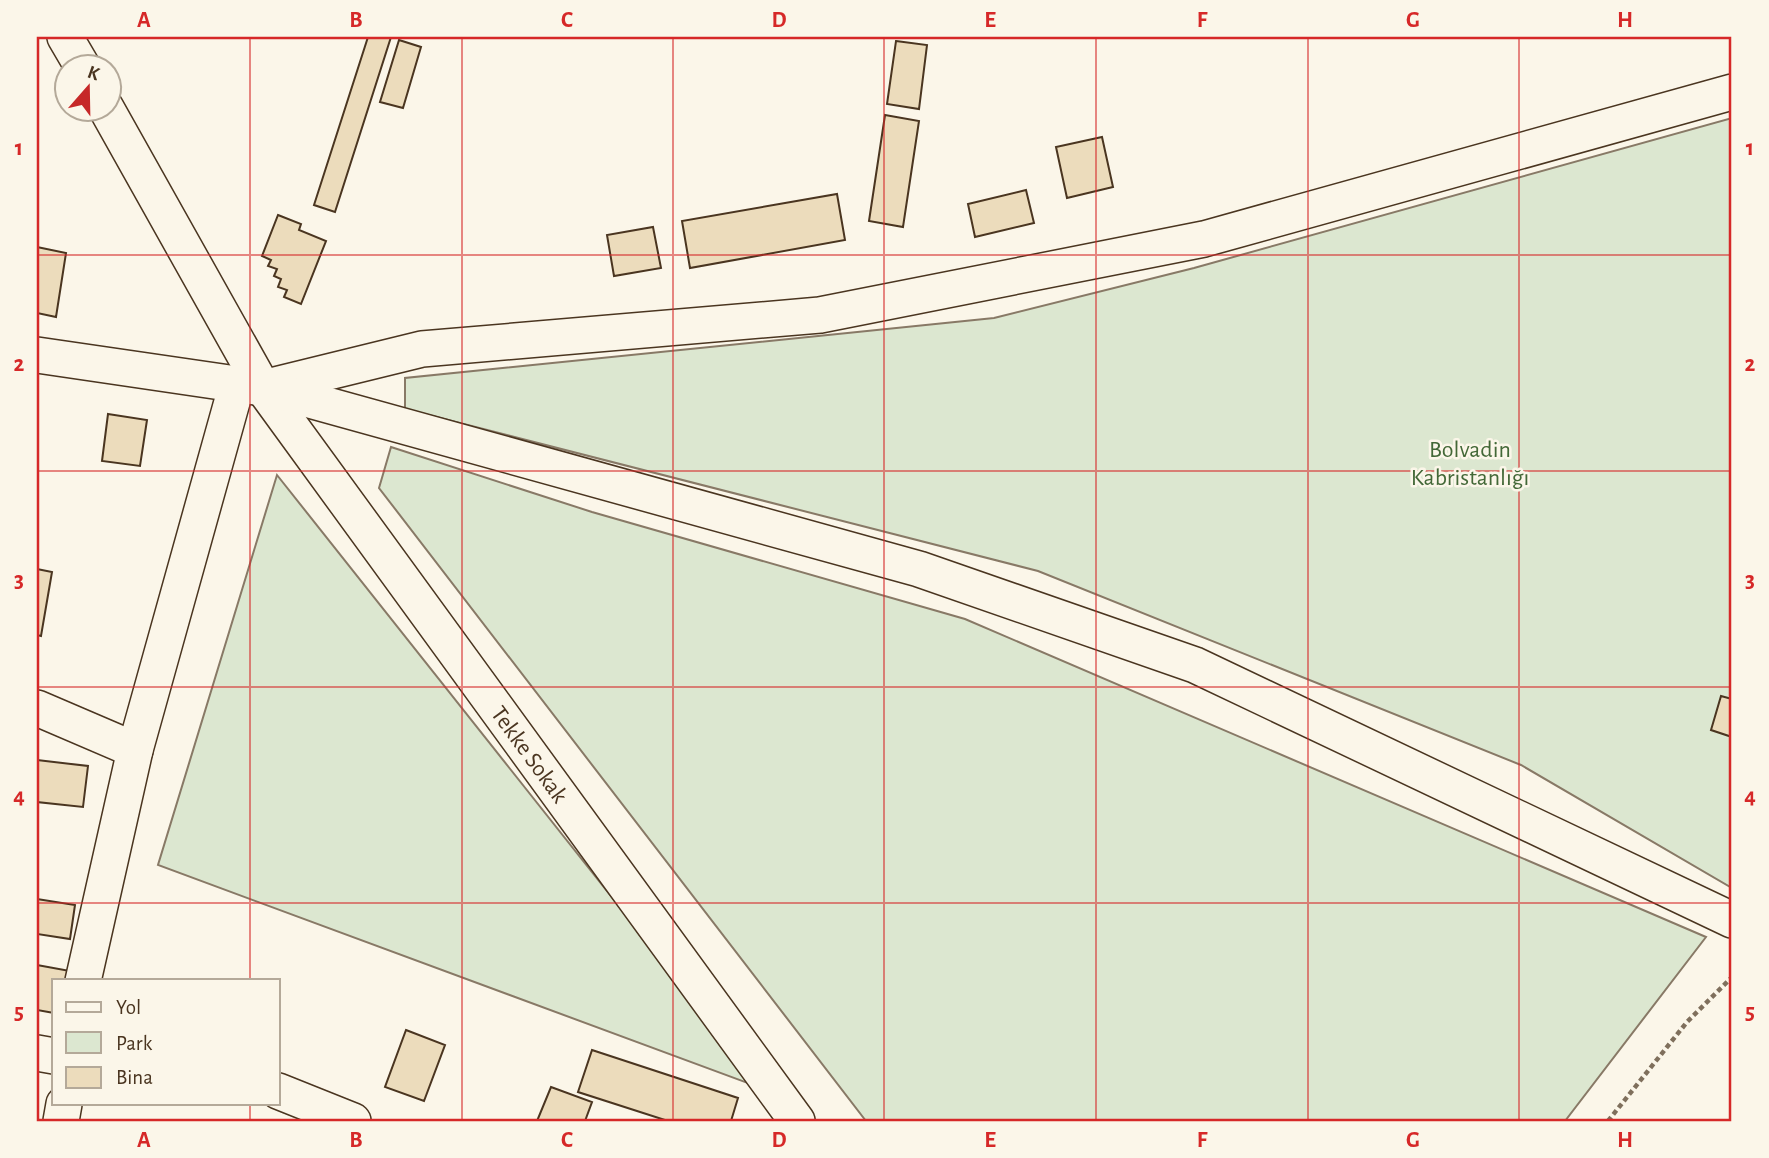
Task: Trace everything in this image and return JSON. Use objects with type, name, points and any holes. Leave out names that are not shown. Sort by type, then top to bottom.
[{"type":"street","points":[[250,386],[422,349],[820,315],[1204,239],[1732,92]]},
{"type":"street","name":"Tekke Sokak","points":[[113,122],[250,386],[797,1121]]},
{"type":"street","points":[[37,355],[250,386],[919,569],[1195,665],[1732,920]]},
{"type":"street","points":[[83,979],[135,750],[250,386]]},
{"type":"street","points":[[37,708],[135,750]]},
{"type":"street","points":[[280,1092],[319,1114],[353,1121]]},
{"type":"path","points":[[1608,1121],[1687,1022],[1732,978]]},
{"type":"green space","name":"Bolvadin Kabristanlığı","points":[[1732,118],[1732,888],[1521,765],[1038,571],[405,409],[405,378],[994,318],[1194,268]]},
{"type":"green space","points":[[391,447],[592,512],[965,619],[1706,937],[1565,1121],[866,1121],[379,488]]},
{"type":"green space","points":[[277,475],[764,1089],[158,865]]},
{"type":"building","points":[[368,37],[391,37],[335,212],[314,205]]},
{"type":"building","points":[[399,40],[421,47],[403,108],[380,102]]},
{"type":"building","points":[[896,41],[927,45],[919,109],[887,104]]},
{"type":"building","points":[[885,115],[919,121],[903,227],[869,221]]},
{"type":"building","points":[[1102,137],[1113,187],[1067,198],[1056,147]]},
{"type":"building","points":[[1026,190],[1034,223],[975,237],[968,204]]},
{"type":"building","points":[[837,194],[845,240],[690,268],[682,221]]},
{"type":"building","points":[[278,215],[301,224],[299,230],[326,241],[301,304],[284,297],[287,290],[278,287],[281,279],[274,276],[277,269],[268,266],[271,260],[262,256]]},
{"type":"building","points":[[653,227],[661,268],[614,276],[607,235]]},
{"type":"building","points":[[37,247],[66,253],[56,317],[37,313]]},
{"type":"building","points":[[108,414],[147,420],[140,466],[102,461]]},
{"type":"building","points":[[37,569],[52,572],[41,636],[37,635]]},
{"type":"building","points":[[1721,696],[1732,699],[1732,737],[1711,730]]},
{"type":"building","points":[[37,760],[88,766],[83,807],[37,802]]},
{"type":"building","points":[[37,899],[75,905],[70,939],[37,934]]},
{"type":"building","points":[[37,965],[70,971],[68,979],[52,979],[52,1013],[37,1010]]},
{"type":"building","points":[[406,1030],[445,1045],[424,1101],[385,1087]]},
{"type":"building","points":[[592,1050],[738,1098],[731,1121],[668,1121],[578,1092]]},
{"type":"building","points":[[551,1087],[592,1102],[585,1121],[537,1121]]}]
